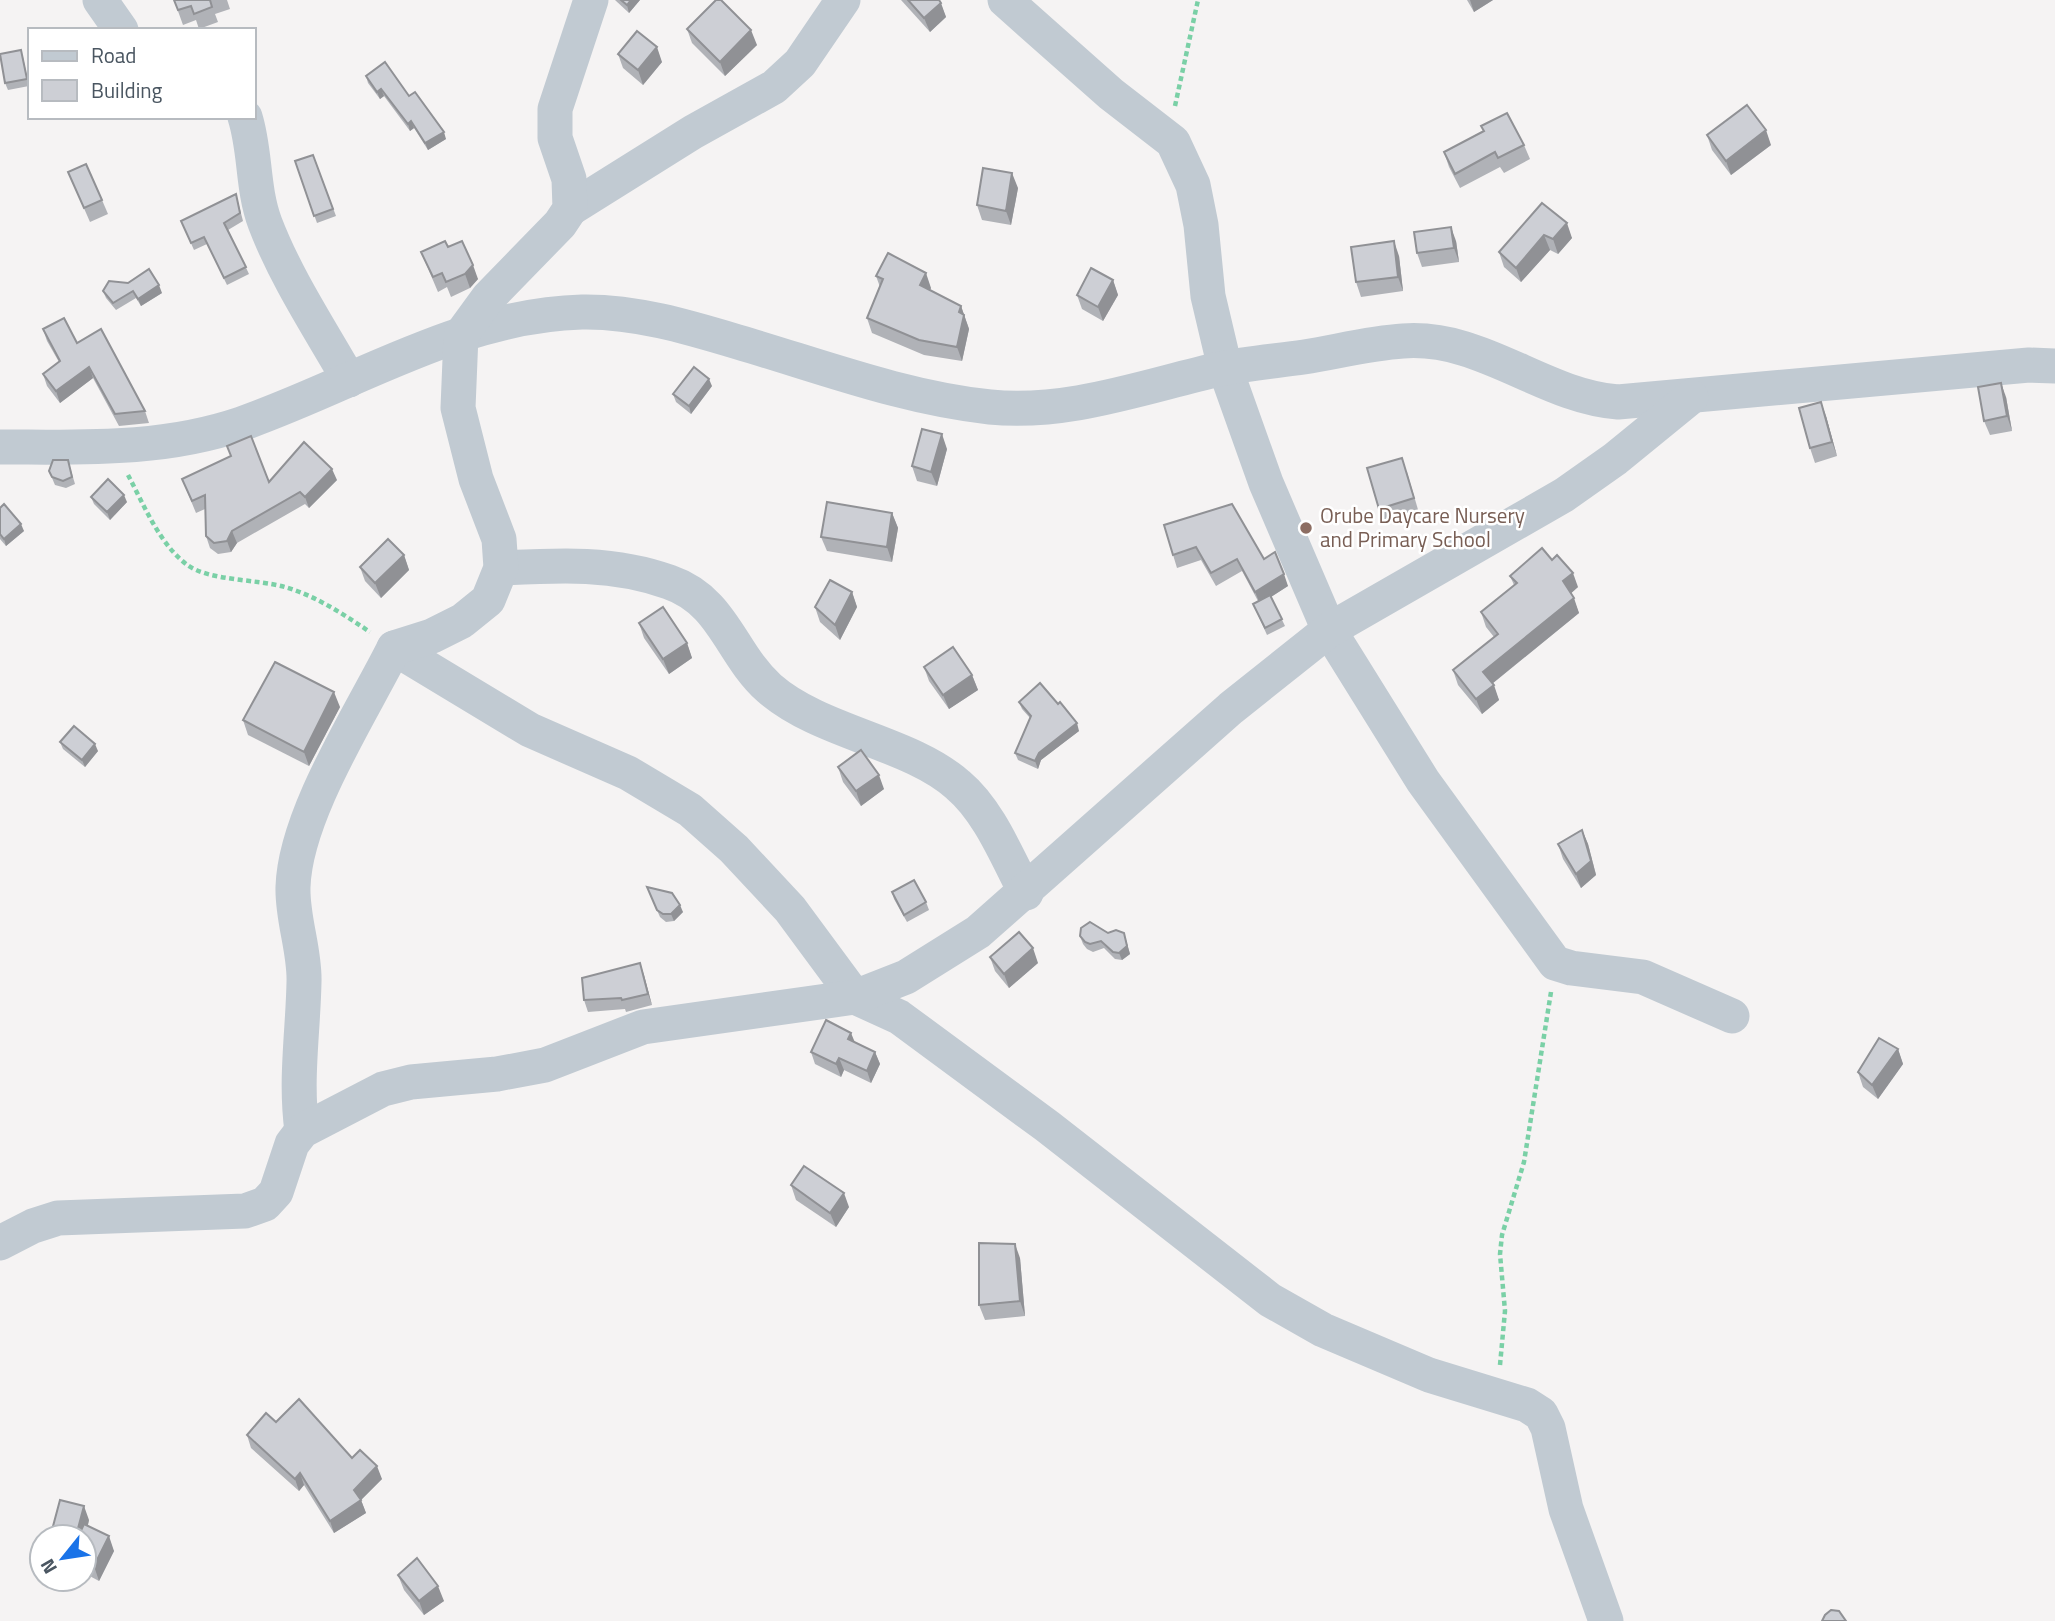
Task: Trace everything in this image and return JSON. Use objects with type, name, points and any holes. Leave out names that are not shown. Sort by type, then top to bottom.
[{"type":"street","points":[[100,0],[120,28]]},
{"type":"street","points":[[570,209],[569,179],[555,138],[555,109],[591,0]]},
{"type":"street","points":[[302,1130],[297,1092],[304,978],[293,909],[297,861],[320,797],[394,648],[432,636],[461,621],[488,600],[501,568],[499,539],[475,479],[458,408],[461,335],[488,298],[560,224],[570,209],[693,132],[774,87],[800,63],[843,0]]},
{"type":"street","points":[[1005,0],[1111,94],[1173,142],[1193,185],[1201,225],[1208,296],[1225,368],[1266,483],[1329,630],[1431,792],[1555,963],[1571,968],[1643,977],[1732,1016]]},
{"type":"street","points":[[246,119],[252,140],[253,173],[264,220],[281,259],[349,380]]},
{"type":"street","points":[[0,447],[113,449],[198,436],[241,424],[461,335],[527,319],[582,312],[647,318],[700,330],[937,399],[993,407],[1038,408],[1078,402],[1225,368],[1404,341],[1437,341],[1476,350],[1563,391],[1591,400],[1618,402],[2029,365],[2055,366]]},
{"type":"street","points":[[0,1243],[58,1217],[245,1211],[265,1204],[276,1192],[292,1144],[302,1130],[354,1102],[411,1082],[497,1074],[545,1065],[620,1035],[666,1023],[855,997],[906,977],[978,932],[1231,708],[1329,630],[1564,495],[1615,459],[1691,397]]},
{"type":"street","points":[[501,568],[576,565],[618,568],[670,582],[698,595],[721,620],[746,661],[770,688],[799,708],[930,766],[959,785],[982,813],[1026,892]]},
{"type":"street","points":[[394,648],[530,730],[628,773],[690,810],[734,849],[790,909],[855,997],[899,1017],[1047,1126],[1270,1300],[1354,1343],[1429,1375],[1496,1398],[1527,1405],[1541,1414],[1548,1428],[1566,1509],[1606,1621]]},
{"type":"street","points":[[899,1017],[906,977]]},
{"type":"path","points":[[1173,142],[1176,94],[1198,0]]},
{"type":"path","points":[[113,449],[170,548],[187,566],[204,573],[261,581],[309,596],[394,648]]},
{"type":"path","points":[[1496,1398],[1505,1311],[1500,1254],[1502,1235],[1524,1162],[1555,963]]},
{"type":"building","points":[[174,0],[210,0],[212,7],[194,14],[191,6],[178,10]]},
{"type":"building","points":[[716,0],[721,0],[751,30],[720,62],[687,29]]},
{"type":"building","points":[[908,0],[939,0],[941,3],[924,18]]},
{"type":"building","points":[[637,31],[657,47],[638,70],[618,54]]},
{"type":"building","points":[[21,50],[27,79],[5,83],[0,54]]},
{"type":"building","points":[[385,62],[409,96],[415,92],[444,132],[425,143],[411,121],[408,124],[381,89],[377,92],[366,76]]},
{"type":"building","points":[[1747,105],[1766,130],[1726,161],[1707,135]]},
{"type":"building","points":[[1507,113],[1524,145],[1498,158],[1495,152],[1455,174],[1444,152],[1484,131],[1481,126]]},
{"type":"building","points":[[313,155],[333,209],[314,216],[295,161]]},
{"type":"building","points":[[86,164],[102,200],[84,208],[68,172]]},
{"type":"building","points":[[983,168],[1012,173],[1006,211],[977,205]]},
{"type":"building","points":[[236,194],[240,213],[224,223],[246,267],[224,278],[204,237],[191,243],[181,221]]},
{"type":"building","points":[[1542,203],[1567,223],[1553,239],[1544,235],[1516,268],[1499,252]]},
{"type":"building","points":[[1451,227],[1454,248],[1417,253],[1414,232]]},
{"type":"building","points":[[445,241],[448,247],[462,241],[473,265],[465,274],[446,282],[442,273],[433,277],[421,252]]},
{"type":"building","points":[[1394,241],[1398,277],[1356,282],[1351,247]]},
{"type":"building","points":[[888,253],[926,273],[920,285],[961,306],[959,312],[964,315],[957,347],[919,340],[867,318],[883,279],[876,276]]},
{"type":"building","points":[[1091,268],[1113,280],[1098,307],[1077,295]]},
{"type":"building","points":[[149,269],[159,285],[138,299],[133,291],[113,303],[103,291],[109,281],[128,283]]},
{"type":"building","points":[[64,318],[77,343],[101,329],[145,411],[115,414],[89,367],[56,391],[43,374],[60,361],[43,329]]},
{"type":"building","points":[[694,367],[709,379],[689,406],[673,394]]},
{"type":"building","points":[[2001,383],[2007,416],[1984,421],[1978,387]]},
{"type":"building","points":[[1821,402],[1832,442],[1810,448],[1799,408]]},
{"type":"building","points":[[922,429],[942,434],[931,472],[912,466]]},
{"type":"building","points":[[251,436],[269,482],[304,442],[332,469],[305,497],[300,492],[232,531],[227,541],[214,543],[206,536],[205,495],[192,501],[182,479],[231,456],[227,446]]},
{"type":"building","points":[[1402,458],[1414,498],[1379,509],[1367,468]]},
{"type":"building","points":[[53,460],[68,460],[72,477],[63,481],[52,477],[49,471]]},
{"type":"building","points":[[108,479],[124,495],[107,512],[91,497]]},
{"type":"building","points":[[827,502],[892,513],[887,547],[821,537]]},
{"type":"building","points":[[4,504],[21,524],[4,539],[0,534],[0,508]]},
{"type":"building","points":[[1232,504],[1264,559],[1275,552],[1284,574],[1255,592],[1237,559],[1211,573],[1196,547],[1173,555],[1164,525]]},
{"type":"building","points":[[388,539],[404,555],[375,583],[360,567]]},
{"type":"building","points":[[1542,548],[1552,560],[1557,555],[1573,573],[1563,581],[1574,598],[1483,672],[1494,685],[1476,699],[1453,670],[1498,634],[1481,612],[1517,583],[1510,576]]},
{"type":"building","points":[[830,580],[852,592],[835,625],[815,607]]},
{"type":"building","points":[[1270,595],[1282,619],[1265,628],[1253,604]]},
{"type":"building","points":[[663,607],[687,643],[663,659],[639,623]]},
{"type":"building","points":[[953,647],[972,675],[943,695],[924,667]]},
{"type":"building","points":[[275,662],[334,692],[304,752],[243,720]]},
{"type":"building","points":[[1040,683],[1077,723],[1039,753],[1035,761],[1015,753],[1031,716],[1019,702]]},
{"type":"building","points":[[74,726],[95,744],[82,760],[60,742]]},
{"type":"building","points":[[861,750],[879,775],[856,791],[838,767]]},
{"type":"building","points":[[1582,830],[1591,861],[1576,874],[1558,844]]},
{"type":"building","points":[[914,880],[926,902],[904,915],[892,892]]},
{"type":"building","points":[[647,887],[672,893],[680,905],[671,914],[663,914],[657,910]]},
{"type":"building","points":[[1090,922],[1108,933],[1116,930],[1124,933],[1127,946],[1119,953],[1113,952],[1101,941],[1090,944],[1085,942],[1080,936],[1081,928]]},
{"type":"building","points":[[1019,932],[1033,948],[1004,974],[990,957]]},
{"type":"building","points":[[640,963],[648,994],[622,1000],[584,1000],[582,978]]},
{"type":"building","points":[[826,1020],[851,1033],[848,1039],[875,1052],[867,1071],[839,1058],[836,1064],[811,1052]]},
{"type":"building","points":[[1879,1038],[1898,1049],[1872,1085],[1858,1072]]},
{"type":"building","points":[[804,1166],[844,1193],[830,1213],[791,1185]]},
{"type":"building","points":[[979,1243],[1015,1244],[1020,1301],[979,1305]]},
{"type":"building","points":[[299,1399],[352,1458],[360,1450],[377,1466],[354,1490],[361,1500],[330,1521],[300,1473],[295,1479],[247,1435],[266,1413],[276,1422]]},
{"type":"building","points":[[60,1500],[84,1506],[79,1523],[54,1523]]},
{"type":"building","points":[[98,1531],[109,1536],[98,1558]]},
{"type":"building","points":[[417,1558],[438,1586],[419,1601],[398,1575]]},
{"type":"building","points":[[1831,1610],[1839,1611],[1846,1621],[1822,1621]]},
{"type":"place","name":"Orube Daycare Nursery and Primary School","points":[[1306,528]]}]
